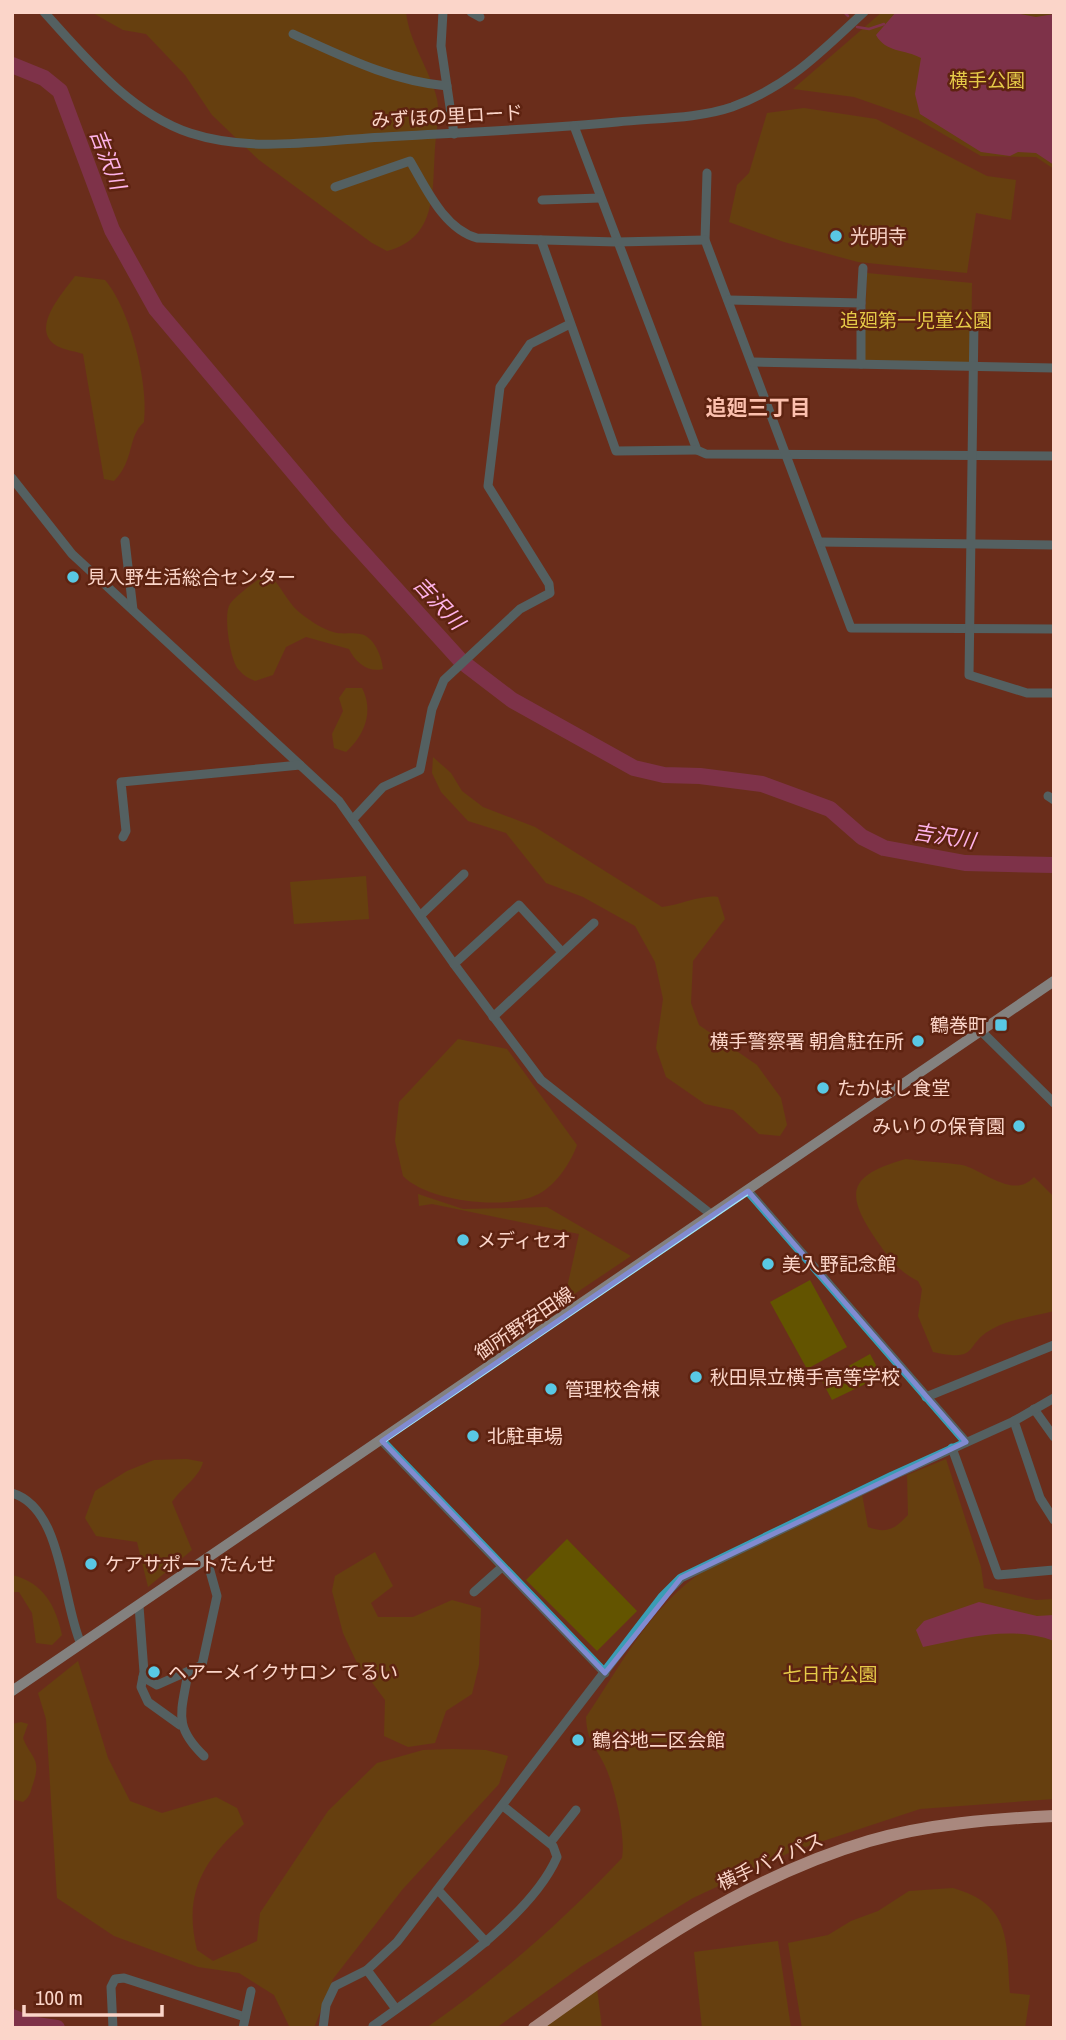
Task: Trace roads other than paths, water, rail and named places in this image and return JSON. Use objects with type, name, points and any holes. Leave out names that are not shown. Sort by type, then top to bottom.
[{"type":"highway","name":"横手バイパス","points":[[534,2028],[644,1950],[727,1899],[773,1877],[869,1841],[928,1829],[1054,1816]]},
{"type":"main road","name":"御所野安田線","points":[[12,1691],[1054,981]]},
{"type":"street","name":"みずほの里ロード","points":[[44,12],[114,85],[161,120],[189,132],[250,144],[574,126],[730,108],[780,86],[802,70],[864,12]]},
{"type":"street","points":[[443,12],[441,46],[454,134]]},
{"type":"street","points":[[293,34],[374,71],[417,83],[447,86]]},
{"type":"street","points":[[574,126],[697,450]]},
{"type":"street","points":[[335,187],[410,161],[436,204],[467,235],[617,242],[705,240]]},
{"type":"street","points":[[707,173],[705,240],[851,628],[1054,629]]},
{"type":"street","points":[[542,200],[600,198]]},
{"type":"street","points":[[541,240],[616,451],[1054,456]]},
{"type":"street","points":[[861,364],[863,268]]},
{"type":"street","points":[[728,300],[861,303]]},
{"type":"street","points":[[974,322],[972,628],[969,675],[1027,693],[1054,693]]},
{"type":"street","points":[[354,818],[383,787],[420,770],[432,709],[444,680],[456,666],[520,609],[550,593],[550,584],[488,486],[500,387],[530,344],[570,324]]},
{"type":"street","points":[[752,362],[1054,368]]},
{"type":"street","points":[[12,478],[72,554],[354,818],[454,964],[541,1080],[712,1215]]},
{"type":"street","points":[[125,541],[133,610]]},
{"type":"street","points":[[819,542],[1054,545]]},
{"type":"street","points":[[123,837],[125,831],[121,782],[300,765]]},
{"type":"street","points":[[421,915],[464,874]]},
{"type":"street","points":[[454,964],[519,905],[562,952]]},
{"type":"street","points":[[493,1017],[594,923]]},
{"type":"street","points":[[981,1031],[1054,1103]]},
{"type":"street","points":[[748,1191],[966,1443]]},
{"type":"street","points":[[926,1397],[1054,1346]]},
{"type":"street","points":[[323,2028],[334,1986],[368,1970],[397,1942],[663,1597],[681,1578],[1014,1421],[1054,1398]]},
{"type":"street","points":[[1034,1409],[1054,1437]]},
{"type":"street","points":[[1014,1421],[1054,1520]]},
{"type":"street","points":[[382,1441],[605,1673]]},
{"type":"street","points":[[952,1448],[998,1575],[1054,1570]]},
{"type":"street","points":[[12,1493],[24,1497],[37,1507],[49,1531],[69,1596],[73,1627],[81,1644]]},
{"type":"street","points":[[143,1677],[158,1685],[202,1665],[217,1596],[207,1560]]},
{"type":"street","points":[[474,1592],[502,1567]]},
{"type":"street","points":[[139,1606],[143,1677],[141,1687],[148,1702],[180,1725],[192,1744],[204,1756]]},
{"type":"street","points":[[180,1725],[188,1672]]},
{"type":"street","points":[[373,2026],[486,1942],[549,1877],[557,1857],[550,1843],[503,1806]]},
{"type":"street","points":[[550,1843],[576,1810]]},
{"type":"street","points":[[438,1890],[486,1942]]},
{"type":"street","points":[[368,1970],[396,2009]]},
{"type":"street","points":[[113,2028],[111,1987],[115,1979],[124,1978],[245,2017]]},
{"type":"street","points":[[243,2028],[251,1991]]},
{"type":"waterway","points":[[844,12],[848,16]]},
{"type":"waterway","points":[[857,27],[869,29],[884,24]]},
{"type":"waterway","name":"吉沢川","points":[[12,65],[44,78],[60,91],[112,230],[156,309],[338,525],[461,661],[512,700],[634,768],[664,775],[700,776],[762,784],[830,809],[862,837],[884,848],[965,863],[1054,865]]},
{"type":"waterway","points":[[12,2017],[29,2024],[57,2028]]},
{"type":"place","name":"光明寺","points":[[836,236]]},
{"type":"place","name":"見入野生活総合センター","points":[[73,577]]},
{"type":"place","name":"鶴巻町","points":[[1001,1025]]},
{"type":"place","name":"横手警察署 朝倉駐在所","points":[[918,1041]]},
{"type":"place","name":"たかはし食堂","points":[[823,1088]]},
{"type":"place","name":"みいりの保育園","points":[[1019,1126]]},
{"type":"place","name":"メディセオ","points":[[463,1240]]},
{"type":"place","name":"美入野記念館","points":[[768,1264]]},
{"type":"place","name":"秋田県立横手高等学校","points":[[696,1377]]},
{"type":"place","name":"管理校舎棟","points":[[551,1389]]},
{"type":"place","name":"北駐車場","points":[[473,1436]]},
{"type":"place","name":"ケアサポートたんせ","points":[[91,1564]]},
{"type":"place","name":"ヘアーメイクサロン てるい","points":[[154,1672]]},
{"type":"place","name":"鶴谷地二区会館","points":[[578,1740]]},
{"type":"district","name":"追廻三丁目","points":[[758,407]]},
{"type":"park label","name":"横手公園","points":[[987,80]]},
{"type":"park label","name":"追廻第一児童公園","points":[[916,320]]},
{"type":"park label","name":"七日市公園","points":[[830,1674]]}]
